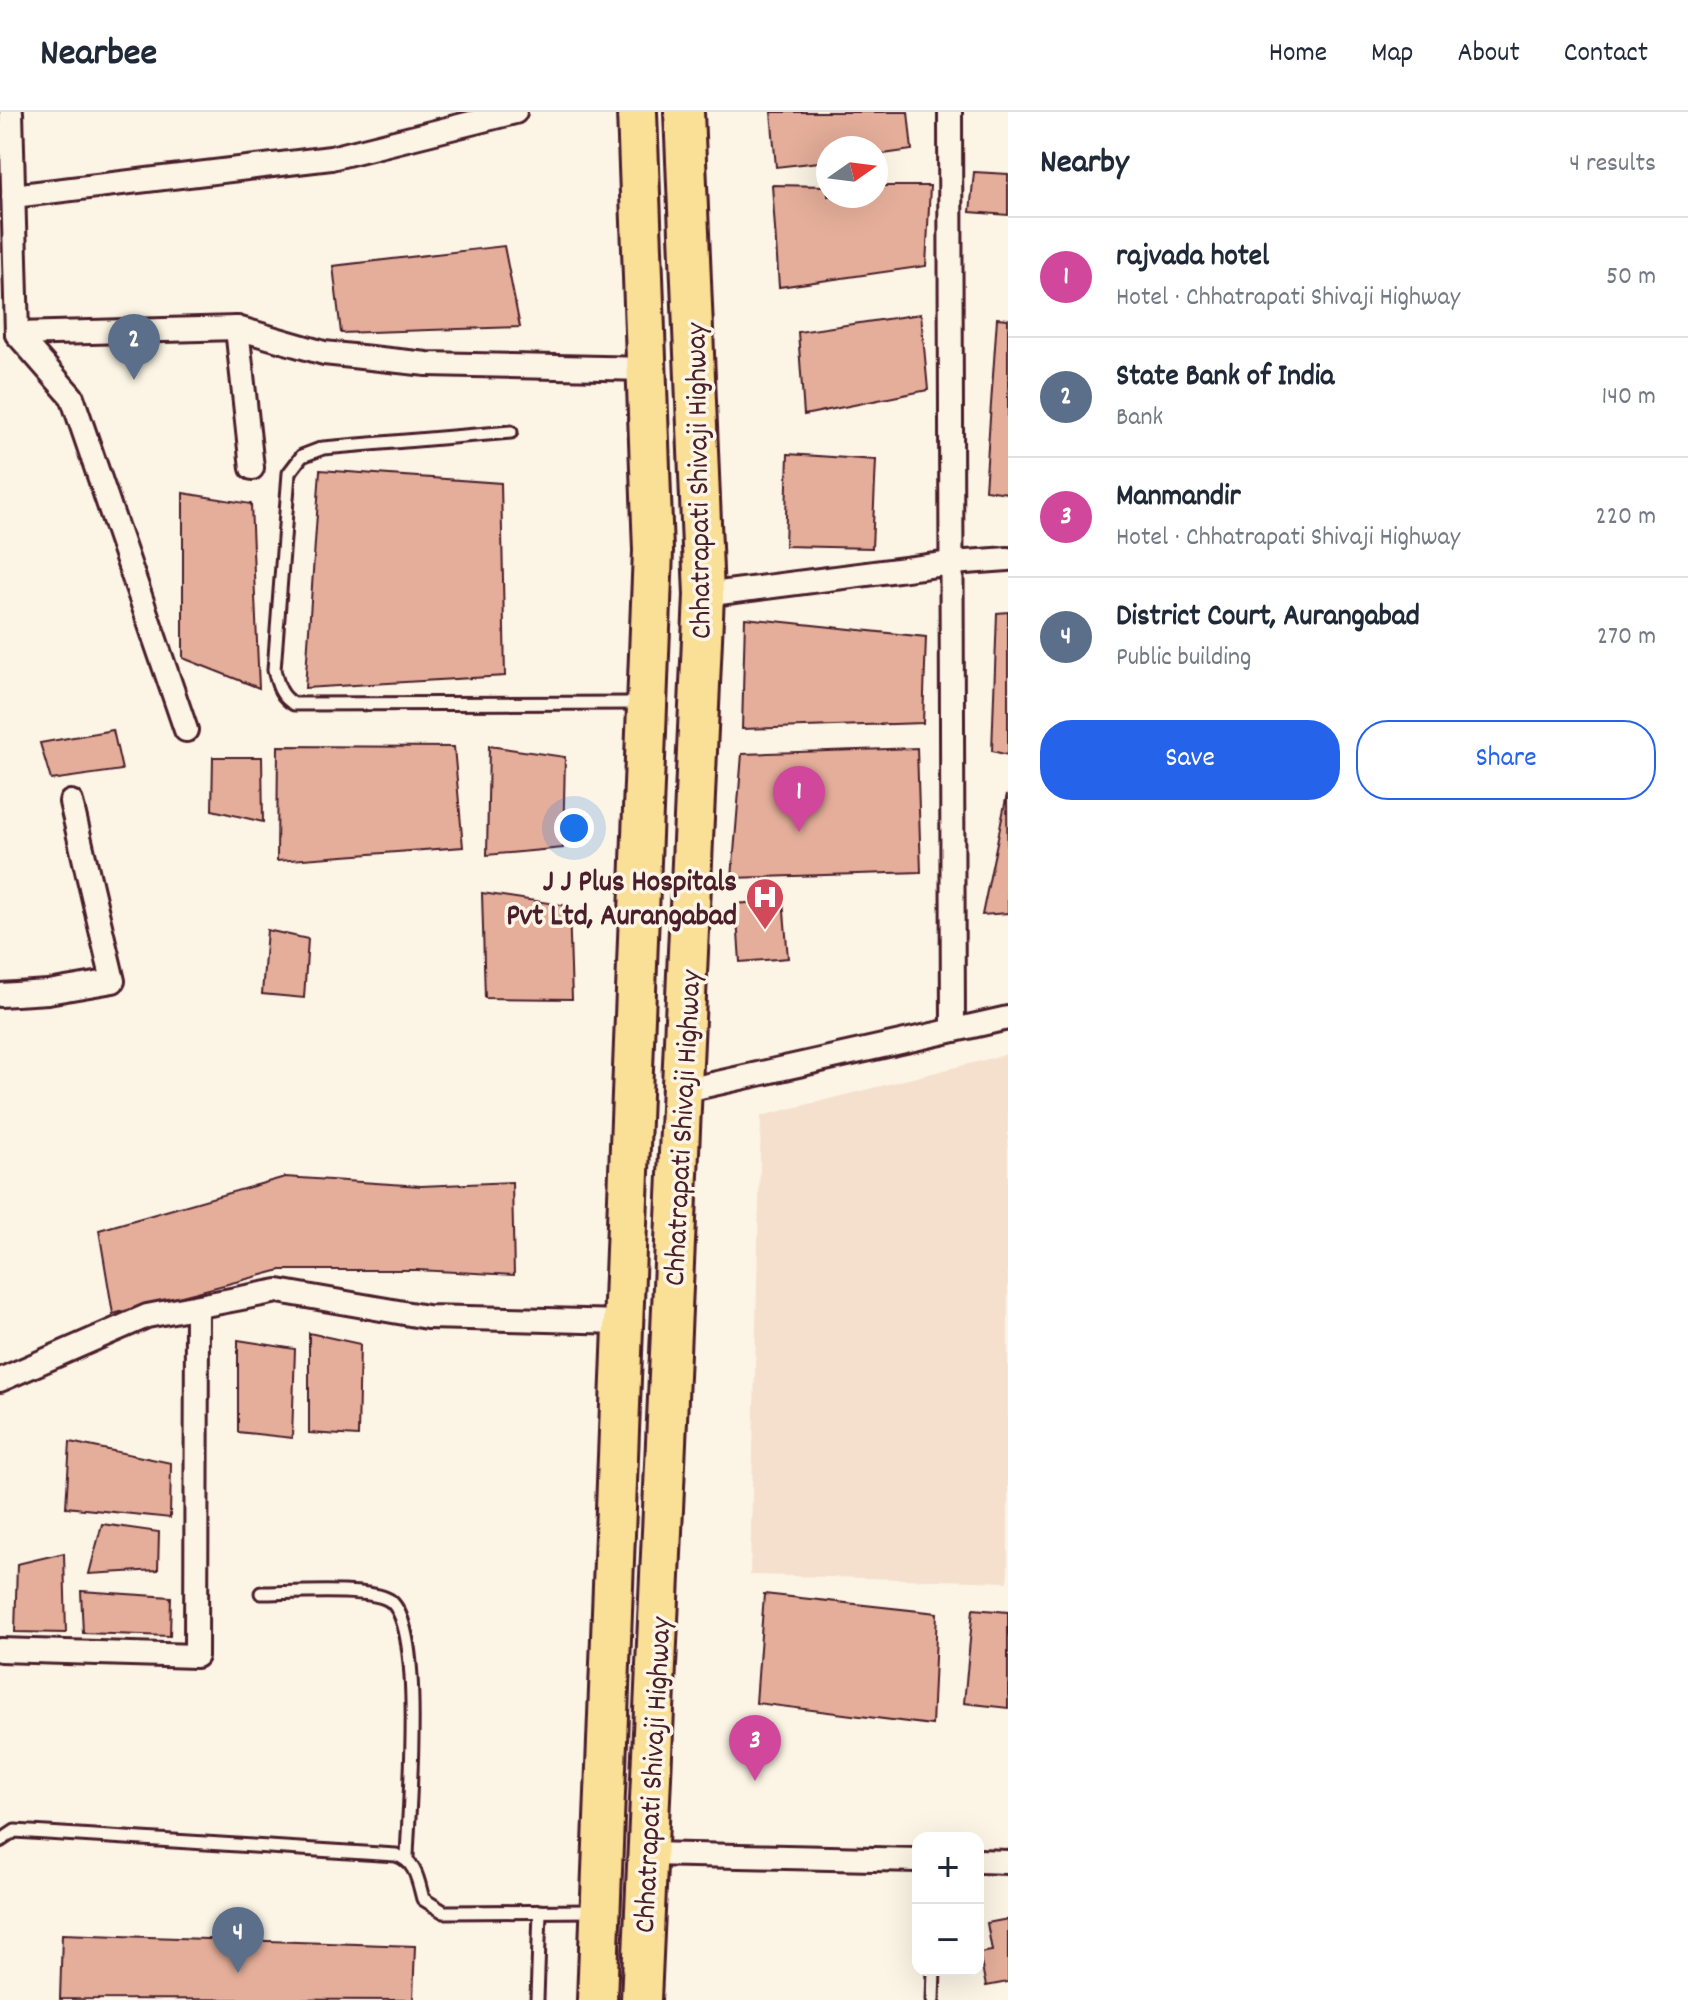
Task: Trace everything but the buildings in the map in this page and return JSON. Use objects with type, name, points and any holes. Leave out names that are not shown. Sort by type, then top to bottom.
[{"type":"highway","name":"Chhatrapati Shivaji Highway","points":[[597,2000],[653,551],[637,112]]},
{"type":"highway","name":"Chhatrapati Shivaji Highway","points":[[641,2000],[704,595],[684,112]]},
{"type":"street","points":[[11,112],[17,334],[72,397],[186,730]]},
{"type":"street","points":[[13,196],[331,158],[515,112]]},
{"type":"street","points":[[950,112],[953,1030]]},
{"type":"street","points":[[17,334],[237,328],[324,353],[427,364],[648,369]]},
{"type":"street","points":[[237,328],[252,468]]},
{"type":"street","points":[[704,595],[952,563],[1008,559]]},
{"type":"street","points":[[0,995],[48,992],[113,981],[71,802]]},
{"type":"street","points":[[682,1091],[1008,1018]]},
{"type":"street","points":[[0,1380],[147,1316],[278,1291],[427,1317],[622,1322]]},
{"type":"street","points":[[0,1650],[196,1656],[197,1307]]},
{"type":"street","points":[[648,1854],[912,1860]]},
{"type":"street","points":[[984,1861],[1008,1862]]},
{"type":"lane","points":[[511,432],[323,448],[302,456],[289,473],[274,670],[278,687],[285,699],[294,704],[647,703]]},
{"type":"lane","points":[[261,1593],[371,1593],[392,1601],[398,1607],[407,1633],[413,1703],[407,1858],[423,1899],[444,1912],[600,1911]]},
{"type":"lane","points":[[0,1841],[15,1831],[407,1858]]},
{"type":"lane","points":[[537,2000],[540,1911]]},
{"type":"lane","points":[[933,2000],[934,1976]]},
{"type":"shaded area","points":[[1008,1054],[1008,1582],[750,1575],[761,1116]]},
{"type":"place","name":"State Bank of India","points":[[134,380]]},
{"type":"place","name":"rajvada hotel","points":[[799,832]]},
{"type":"place","name":"J J Plus Hospitals Pvt Ltd, Aurangabad","points":[[765,931]]},
{"type":"place","name":"Manmandir","points":[[755,1781]]},
{"type":"place","name":"District Court, Aurangabad","points":[[238,1973]]}]
